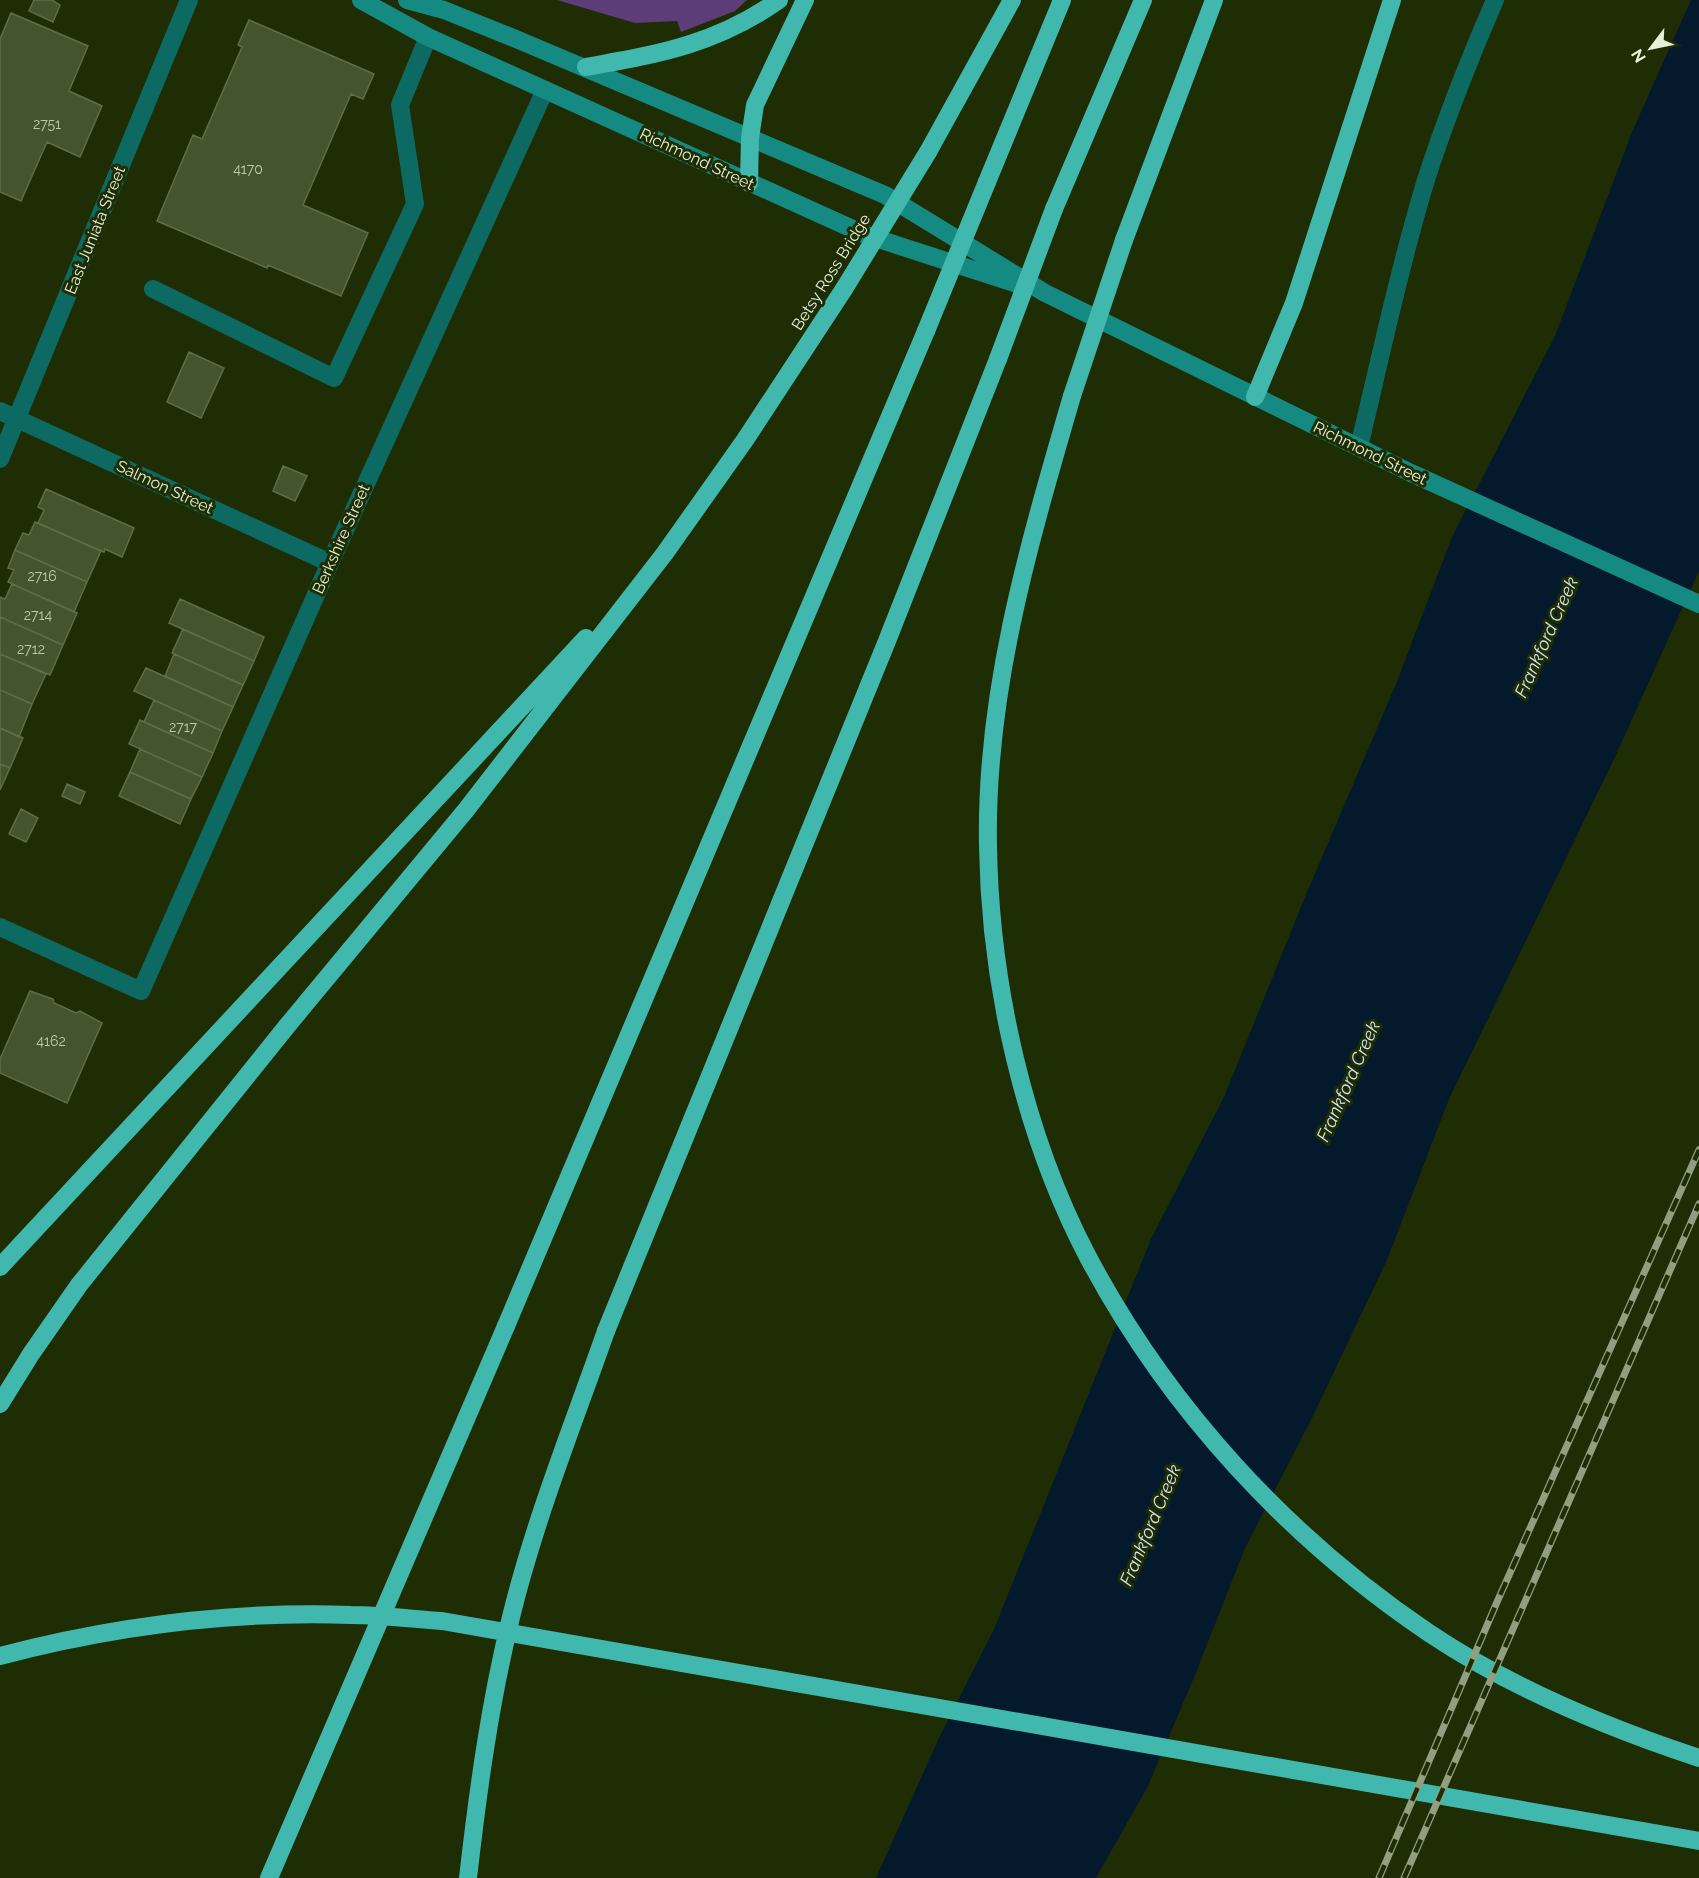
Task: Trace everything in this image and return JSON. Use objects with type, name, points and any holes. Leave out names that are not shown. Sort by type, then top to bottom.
[{"type":"highway","points":[[586,67],[668,52],[702,42],[732,29],[779,0]]},
{"type":"highway","points":[[749,183],[750,138],[755,105],[805,0]]},
{"type":"highway","name":"Betsy Ross Bridge","points":[[665,553],[745,440],[844,289],[928,152],[1012,0]]},
{"type":"highway","points":[[269,1878],[506,1326],[926,331],[1062,0]]},
{"type":"highway","points":[[468,1878],[492,1707],[512,1616],[540,1519],[606,1331],[887,641],[998,359],[1054,209],[1143,0]]},
{"type":"highway","points":[[1214,0],[1124,240],[1072,396],[1027,550],[1005,650],[992,747],[988,846],[993,935],[1006,1019],[1026,1099],[1053,1178],[1088,1256],[1135,1333],[1186,1405],[1241,1473],[1304,1537],[1366,1588],[1432,1635],[1505,1676],[1579,1712],[1699,1758]]},
{"type":"highway","points":[[1256,397],[1294,303],[1392,0]]},
{"type":"highway","points":[[0,1267],[665,553]]},
{"type":"highway","points":[[0,1404],[31,1354],[79,1285],[287,1026],[466,810],[665,553]]},
{"type":"highway","points":[[0,1656],[93,1634],[169,1624],[262,1616],[351,1614],[442,1621],[1699,1841]]},
{"type":"main road","name":"Richmond Street","points":[[361,0],[428,38],[866,235],[1045,293]]},
{"type":"main road","name":"Richmond Street","points":[[407,0],[444,10],[586,67],[885,195],[1045,293],[1411,473],[1699,604]]},
{"type":"street","name":"East Juniata Street","points":[[0,459],[189,0]]},
{"type":"street","points":[[1359,447],[1409,240],[1426,182],[1459,83],[1495,0]]},
{"type":"street","points":[[153,289],[334,378],[415,204],[400,105],[428,38]]},
{"type":"street","name":"Berkshire Street","points":[[0,927],[141,991],[330,563],[545,90]]},
{"type":"street","name":"Salmon Street","points":[[0,411],[330,563]]},
{"type":"shaded area","points":[[557,0],[747,0],[735,11],[681,32],[677,21],[635,23]]},
{"type":"water","name":"Frankford Creek","points":[[1691,0],[1699,0],[1699,571],[1614,759],[1449,1099],[1387,1260],[1313,1416],[1245,1548],[1148,1786],[1096,1878],[876,1878],[939,1738],[994,1629],[1151,1239],[1224,1097],[1305,897],[1396,684],[1452,537],[1555,336],[1632,132]]},
{"type":"building","points":[[34,0],[52,0],[60,5],[53,22],[29,11]]},
{"type":"building","points":[[11,13],[88,46],[69,91],[102,106],[80,157],[47,142],[21,201],[0,192],[0,39]]},
{"type":"building","points":[[249,20],[374,74],[363,99],[351,94],[303,205],[368,233],[341,296],[268,265],[267,268],[157,221],[193,135],[202,139],[242,47],[238,45]]},
{"type":"building","points":[[189,352],[224,368],[201,418],[167,402]]},
{"type":"building","points":[[283,466],[307,476],[295,501],[273,491]]},
{"type":"building","points":[[46,489],[134,528],[122,557],[105,549],[104,552],[101,551],[38,523],[44,510],[38,507]]},
{"type":"building","points":[[35,522],[101,551],[87,582],[15,550],[23,533],[29,535]]},
{"type":"building","points":[[15,550],[87,582],[74,612],[8,582],[14,570],[8,568]]},
{"type":"building","points":[[12,584],[77,613],[63,645],[0,617],[0,597],[5,599]]},
{"type":"building","points":[[180,599],[264,637],[254,661],[169,623]]},
{"type":"building","points":[[0,617],[63,645],[50,675],[0,654]]},
{"type":"building","points":[[183,629],[254,661],[243,685],[172,653]]},
{"type":"building","points":[[0,654],[46,674],[32,704],[0,690]]},
{"type":"building","points":[[174,654],[243,685],[233,707],[165,676]]},
{"type":"building","points":[[146,668],[233,707],[222,731],[134,691]]},
{"type":"building","points":[[0,690],[32,704],[19,737],[0,728]]},
{"type":"building","points":[[154,700],[222,731],[213,753],[144,722]]},
{"type":"building","points":[[140,720],[213,753],[202,777],[129,744]]},
{"type":"building","points":[[0,728],[23,738],[10,768],[0,764]]},
{"type":"building","points":[[140,749],[202,777],[191,799],[130,772]]},
{"type":"building","points":[[0,764],[10,768],[0,790]]},
{"type":"building","points":[[130,772],[191,799],[180,824],[119,796]]},
{"type":"building","points":[[67,784],[85,792],[80,804],[62,796]]},
{"type":"building","points":[[21,809],[38,818],[26,842],[9,834]]},
{"type":"building","points":[[30,991],[53,999],[54,1003],[76,1013],[80,1011],[102,1023],[67,1103],[0,1073],[0,1059]]},
{"type":"railway","points":[[1379,1878],[1497,1602],[1699,1150]]},
{"type":"railway","points":[[1404,1878],[1699,1204]]}]
